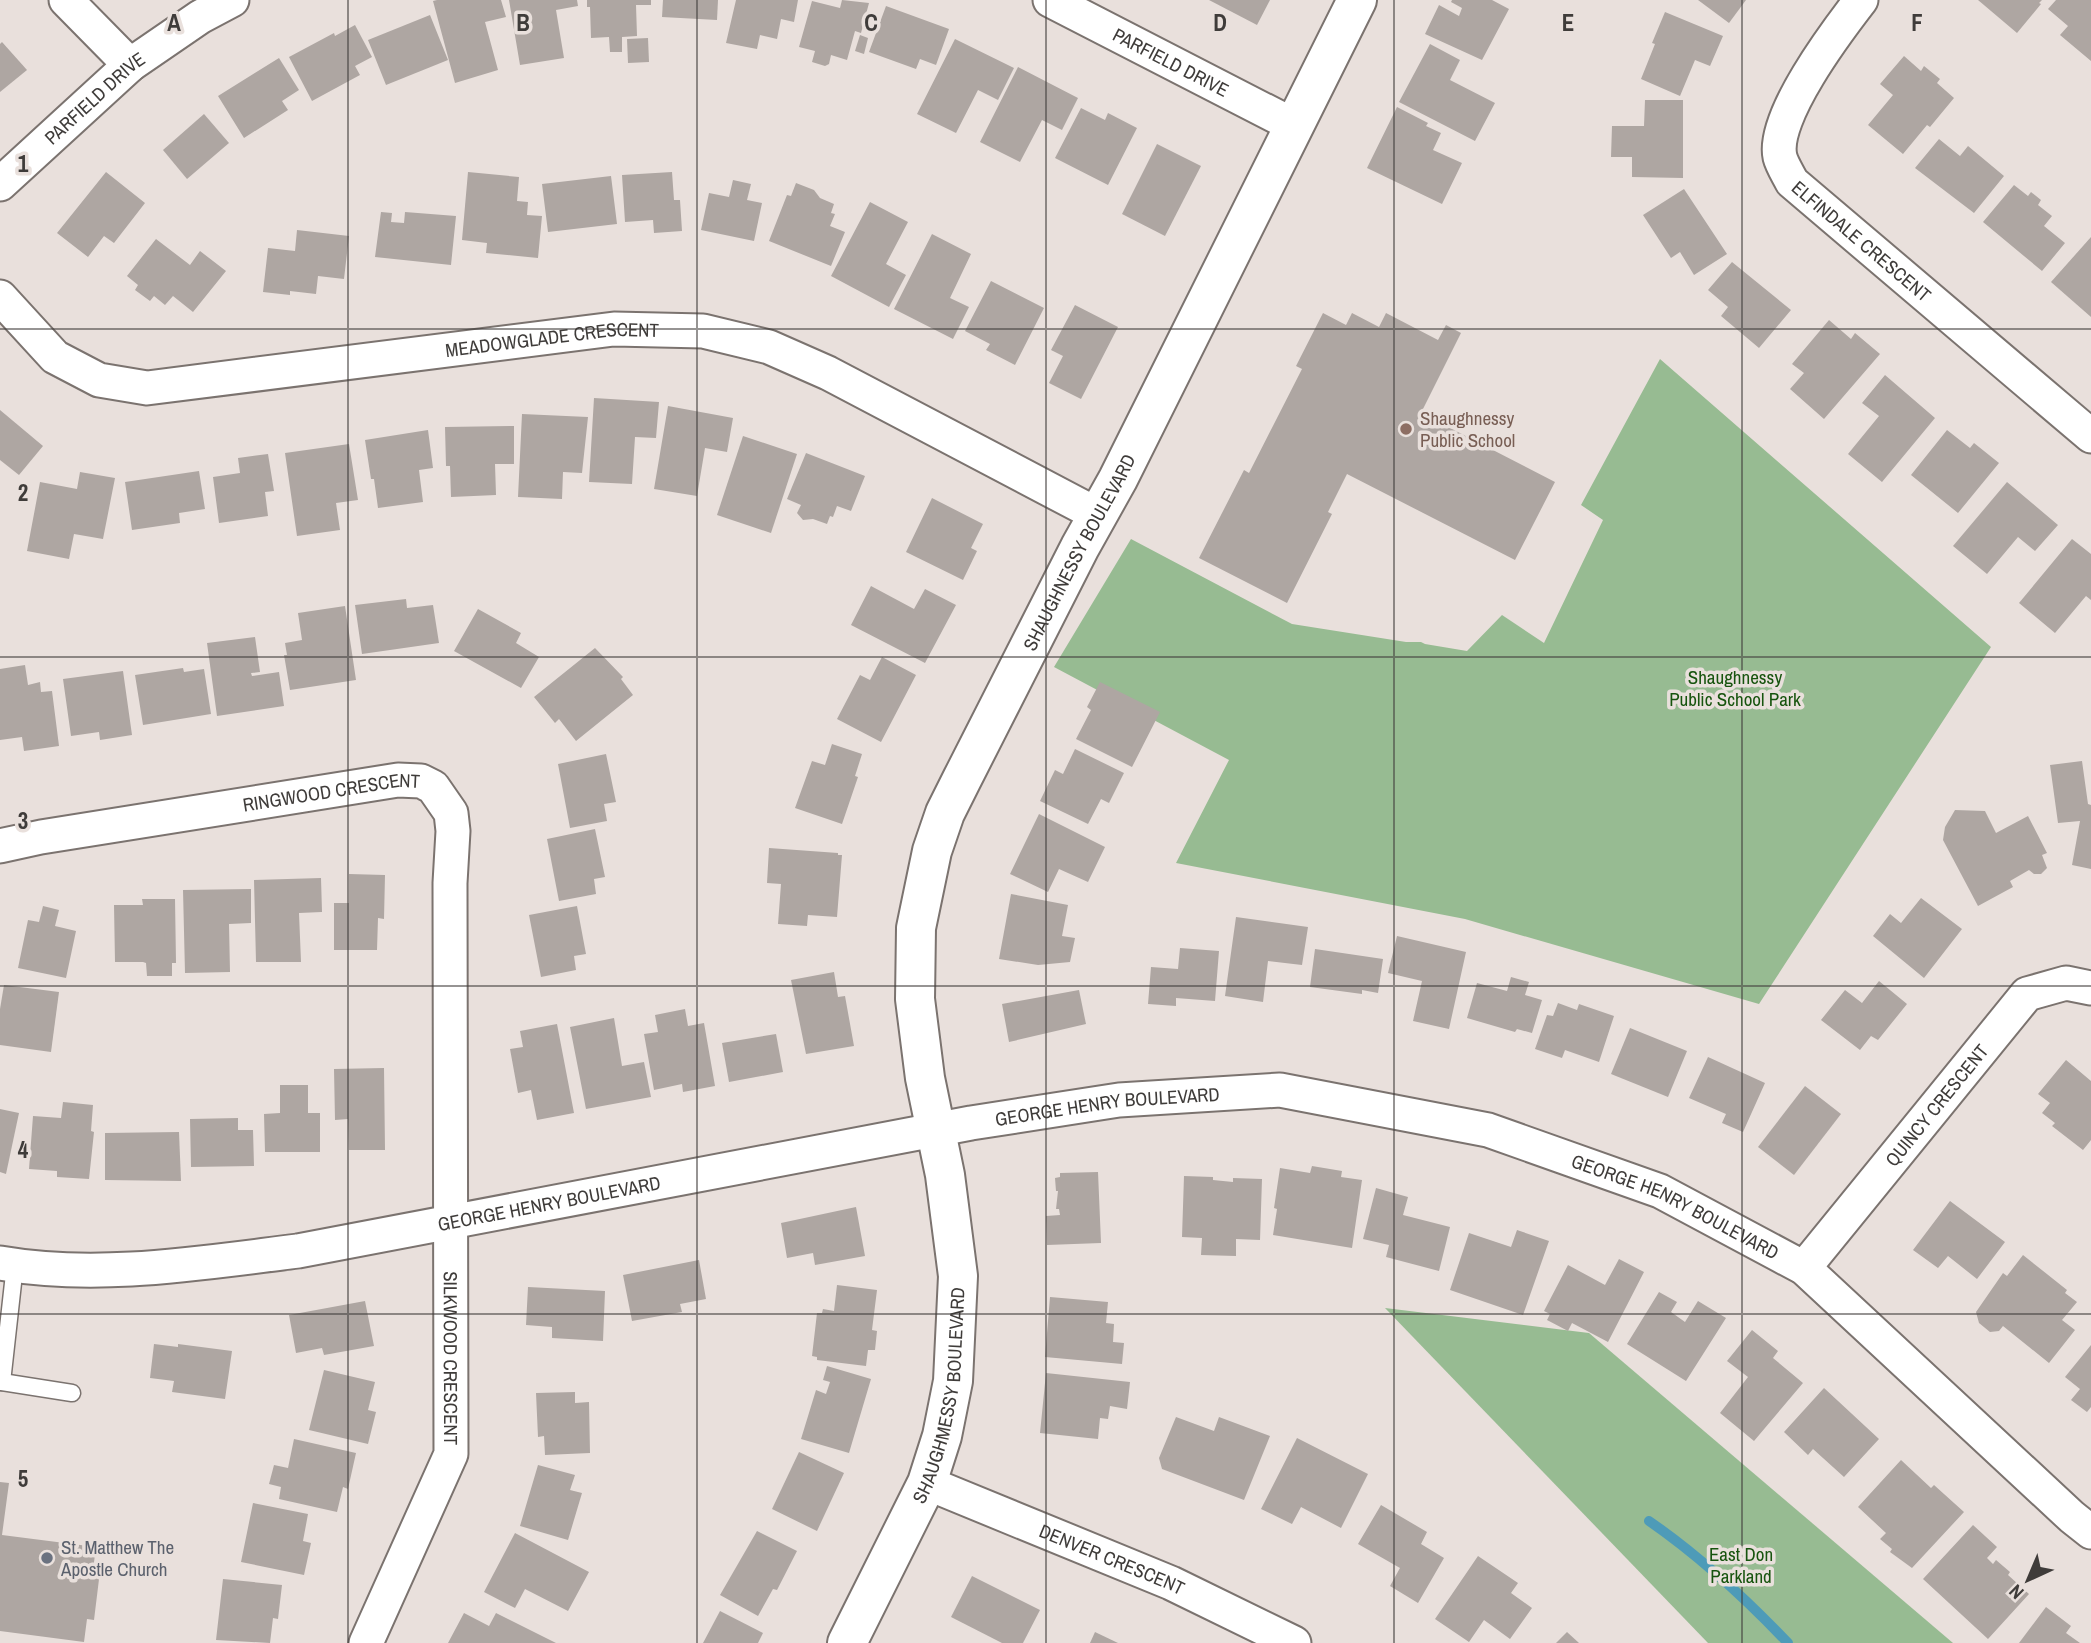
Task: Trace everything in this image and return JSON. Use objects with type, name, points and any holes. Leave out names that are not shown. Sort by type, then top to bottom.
[{"type":"street","points":[[66,0],[130,65]]},
{"type":"street","name":"PARFIELD DRIVE","points":[[0,184],[130,65],[232,0]]},
{"type":"street","name":"PARFIELD DRIVE","points":[[1050,0],[1293,125]]},
{"type":"street","name":"SHAUGHNESSY BOULEVARD","points":[[936,1131],[925,1078],[915,999],[916,928],[932,851],[945,813],[1118,479],[1357,0]]},
{"type":"street","name":"ELFINDALE CRESCENT","points":[[1861,0],[1826,45],[1782,126],[1779,157],[1792,182],[2091,436]]},
{"type":"street","name":"MEADOWGLADE CRESCENT","points":[[0,297],[55,357],[99,380],[147,388],[614,329],[703,331],[769,347],[828,373],[1098,515]]},
{"type":"street","name":"RINGWOOD CRESCENT","points":[[0,846],[55,834],[398,780],[421,780],[433,787],[451,813],[453,831],[450,883],[450,1222]]},
{"type":"street","name":"QUINCY CRESCENT","points":[[1804,1268],[2027,994],[2066,984],[2091,988]]},
{"type":"street","name":"GEORGE HENRY BOULEVARD","points":[[7,1264],[82,1270],[192,1264],[298,1251],[971,1123],[1119,1100],[1280,1090],[1488,1130],[1660,1191],[1804,1268],[2091,1532]]},
{"type":"street","name":"SHAUGHMESSY BOULEVARD","points":[[847,1643],[927,1483],[942,1436],[953,1381],[958,1276],[936,1131]]},
{"type":"street","name":"SILKWOOD CRESCENT","points":[[366,1643],[451,1454],[450,1222]]},
{"type":"street","name":"DENVER CRESCENT","points":[[927,1483],[1171,1583],[1294,1643]]},
{"type":"lane","points":[[7,1264],[1,1382],[72,1393]]},
{"type":"green space","name":"Shaughnessy Public School Park","points":[[1660,359],[1991,647],[1759,1004],[1465,919],[1176,863],[1229,760],[1054,667],[1131,539],[1292,624],[1467,651],[1502,615],[1544,643],[1603,520],[1581,505]]},
{"type":"green space","name":"East Don Parkland","points":[[1385,1308],[1589,1333],[1953,1643],[1708,1643]]},
{"type":"building","points":[[501,0],[506,17],[485,22],[498,70],[455,83],[433,1]]},
{"type":"building","points":[[509,0],[577,0],[578,6],[556,10],[564,58],[520,65]]},
{"type":"building","points":[[587,0],[651,0],[651,5],[636,5],[637,36],[622,37],[622,52],[610,52],[609,37],[591,38],[590,7],[587,7]]},
{"type":"building","points":[[663,0],[718,0],[717,20],[662,17]]},
{"type":"building","points":[[736,0],[798,0],[794,22],[781,19],[777,39],[760,35],[757,49],[726,43]]},
{"type":"building","points":[[842,0],[869,3],[861,33],[855,31],[847,60],[831,55],[829,64],[825,66],[812,62],[815,51],[799,47],[812,1],[840,8]]},
{"type":"building","points":[[1209,0],[1270,0],[1257,25]]},
{"type":"building","points":[[1492,0],[1509,9],[1482,60],[1425,34],[1439,5],[1459,16],[1462,8],[1451,2]]},
{"type":"building","points":[[1698,0],[1746,0],[1729,23]]},
{"type":"building","points":[[1978,0],[2042,0],[2017,33]]},
{"type":"building","points":[[2056,0],[2091,0],[2091,61],[2060,35],[2068,26],[2048,9]]},
{"type":"building","points":[[886,6],[949,29],[936,65],[920,59],[916,69],[869,52]]},
{"type":"building","points":[[1665,12],[1723,36],[1710,66],[1695,60],[1680,96],[1641,79]]},
{"type":"building","points":[[430,15],[448,60],[386,85],[368,40]]},
{"type":"building","points":[[355,25],[372,57],[355,66],[360,75],[312,101],[289,57]]},
{"type":"building","points":[[860,35],[868,38],[864,54],[855,51]]},
{"type":"building","points":[[648,38],[649,62],[628,63],[627,39]]},
{"type":"building","points":[[955,39],[1014,68],[998,100],[978,90],[956,133],[917,114]]},
{"type":"building","points":[[2,42],[27,70],[0,92],[0,44]]},
{"type":"building","points":[[1430,44],[1460,60],[1450,80],[1495,103],[1475,141],[1399,102]]},
{"type":"building","points":[[1904,56],[1921,71],[1924,66],[1940,79],[1937,83],[1954,98],[1903,154],[1868,125],[1893,95],[1880,84]]},
{"type":"building","points":[[279,58],[299,90],[282,101],[288,110],[244,138],[218,96]]},
{"type":"building","points":[[1018,67],[1078,98],[1062,130],[1042,120],[1020,162],[980,142]]},
{"type":"building","points":[[1645,100],[1683,100],[1683,178],[1632,177],[1632,157],[1611,157],[1612,126],[1644,126]]},
{"type":"building","points":[[1397,107],[1441,133],[1433,150],[1462,163],[1442,204],[1367,168]]},
{"type":"building","points":[[1081,108],[1105,120],[1108,113],[1137,128],[1108,185],[1055,158]]},
{"type":"building","points":[[204,114],[229,143],[187,179],[163,150]]},
{"type":"building","points":[[1939,139],[1960,156],[1968,146],[2004,176],[1974,213],[1915,168]]},
{"type":"building","points":[[1157,144],[1201,166],[1165,236],[1122,214]]},
{"type":"building","points":[[106,172],[145,203],[114,243],[104,236],[88,257],[57,233]]},
{"type":"building","points":[[468,172],[519,177],[517,201],[528,202],[527,215],[542,216],[538,258],[486,253],[487,243],[462,240]]},
{"type":"building","points":[[672,172],[674,200],[680,200],[682,231],[654,233],[653,220],[625,222],[622,175]]},
{"type":"building","points":[[611,176],[617,224],[548,232],[542,184]]},
{"type":"building","points":[[733,180],[751,184],[747,200],[762,203],[754,241],[701,230],[709,193],[729,197]]},
{"type":"building","points":[[796,183],[814,190],[820,198],[834,204],[831,213],[835,214],[830,226],[845,232],[831,266],[769,241],[787,195],[791,196]]},
{"type":"building","points":[[2014,185],[2028,196],[2031,192],[2041,200],[2038,205],[2052,216],[2044,226],[2065,243],[2042,271],[1983,222]]},
{"type":"building","points":[[1684,189],[1727,254],[1694,275],[1680,252],[1671,258],[1643,215]]},
{"type":"building","points":[[870,202],[908,222],[886,264],[906,275],[889,307],[831,276]]},
{"type":"building","points":[[381,212],[392,213],[391,222],[404,223],[405,212],[456,216],[451,265],[375,257]]},
{"type":"building","points":[[297,230],[349,236],[344,279],[318,276],[316,294],[263,292],[268,248],[295,251]]},
{"type":"building","points":[[932,234],[971,254],[950,298],[969,307],[953,339],[894,309]]},
{"type":"building","points":[[2091,237],[2091,317],[2051,282]]},
{"type":"building","points":[[156,239],[190,265],[200,251],[226,271],[193,312],[173,296],[165,305],[154,296],[150,301],[135,290],[138,285],[127,276]]},
{"type":"building","points":[[1732,262],[1791,310],[1759,348],[1721,316],[1728,307],[1708,290]]},
{"type":"building","points":[[991,281],[1044,308],[1015,365],[986,350],[990,344],[965,331]]},
{"type":"building","points":[[1075,305],[1118,327],[1081,399],[1049,383],[1063,356],[1051,350]]},
{"type":"building","points":[[1323,313],[1346,325],[1352,313],[1379,327],[1386,313],[1438,340],[1446,325],[1461,333],[1421,413],[1555,482],[1515,560],[1347,474],[1328,512],[1332,514],[1287,603],[1199,558],[1244,470],[1249,473],[1302,369],[1296,366]]},
{"type":"building","points":[[1829,320],[1851,339],[1855,333],[1880,354],[1824,419],[1790,389],[1804,373],[1792,364]]},
{"type":"building","points":[[1885,375],[1935,418],[1882,482],[1848,454],[1879,416],[1862,403]]},
{"type":"building","points":[[594,398],[659,402],[656,438],[635,437],[632,484],[589,482]]},
{"type":"building","points":[[668,406],[733,418],[727,452],[705,448],[697,496],[654,489]]},
{"type":"building","points":[[0,410],[43,446],[19,475],[0,460]]},
{"type":"building","points":[[522,414],[588,417],[582,473],[563,472],[562,499],[518,497]]},
{"type":"building","points":[[514,426],[514,464],[495,464],[496,495],[451,497],[450,466],[446,466],[445,427]]},
{"type":"building","points":[[428,430],[433,468],[419,470],[423,502],[378,508],[365,440]]},
{"type":"building","points":[[1947,430],[1970,448],[1974,443],[1999,463],[1958,513],[1911,475]]},
{"type":"building","points":[[743,436],[797,454],[771,533],[717,515]]},
{"type":"building","points":[[349,444],[358,500],[336,503],[340,530],[297,536],[285,453]]},
{"type":"building","points":[[806,453],[865,476],[851,511],[837,506],[827,524],[813,519],[803,520],[797,513],[801,505],[787,499]]},
{"type":"building","points":[[268,454],[274,491],[265,492],[268,516],[219,523],[213,477],[240,473],[238,458]]},
{"type":"building","points":[[199,471],[205,509],[179,513],[180,523],[132,530],[125,482]]},
{"type":"building","points":[[80,472],[115,478],[103,539],[74,534],[69,559],[27,551],[40,482],[77,489]]},
{"type":"building","points":[[2007,482],[2058,525],[2035,551],[2018,537],[1987,574],[1953,546]]},
{"type":"building","points":[[932,498],[983,524],[971,548],[977,551],[963,580],[906,552]]},
{"type":"building","points":[[2072,539],[2091,554],[2091,600],[2086,596],[2055,633],[2019,603]]},
{"type":"building","points":[[871,586],[914,609],[925,589],[956,605],[925,663],[851,625]]},
{"type":"building","points":[[406,599],[407,608],[433,605],[439,643],[362,654],[355,605]]},
{"type":"building","points":[[345,606],[356,680],[290,690],[284,655],[287,655],[285,643],[302,640],[298,613]]},
{"type":"building","points":[[478,609],[521,633],[516,643],[539,657],[521,688],[454,651]]},
{"type":"building","points":[[255,637],[260,672],[251,673],[252,676],[279,672],[284,706],[217,716],[207,643]]},
{"type":"building","points":[[595,648],[623,677],[621,679],[633,695],[576,741],[559,719],[555,723],[534,697]]},
{"type":"building","points":[[882,657],[916,675],[881,742],[837,719],[860,675],[870,680]]},
{"type":"building","points":[[25,665],[28,685],[40,682],[41,692],[52,691],[59,746],[24,751],[22,737],[0,740],[0,669]]},
{"type":"building","points":[[183,668],[184,672],[204,669],[211,714],[143,725],[135,675]]},
{"type":"building","points":[[123,671],[132,735],[100,740],[99,732],[71,736],[63,679]]},
{"type":"building","points":[[1100,682],[1160,712],[1132,767],[1076,739],[1091,710],[1087,707]]},
{"type":"building","points":[[832,744],[862,754],[855,776],[858,777],[842,824],[795,808],[812,761],[825,765]]},
{"type":"building","points":[[1075,749],[1124,773],[1109,803],[1101,799],[1088,824],[1040,801],[1055,770],[1063,774]]},
{"type":"building","points":[[606,754],[616,802],[604,804],[607,821],[570,828],[558,764]]},
{"type":"building","points":[[2082,761],[2088,804],[2091,805],[2091,869],[2072,865],[2080,821],[2058,823],[2050,765]]},
{"type":"building","points":[[1955,810],[1985,811],[1996,833],[2028,816],[2047,853],[2042,855],[2047,868],[2041,874],[2034,874],[2029,870],[2010,881],[2013,887],[1978,906],[1943,840],[1945,827]]},
{"type":"building","points":[[1039,814],[1105,847],[1088,882],[1059,869],[1048,892],[1010,874]]},
{"type":"building","points":[[595,829],[605,877],[594,879],[596,894],[559,901],[547,839]]},
{"type":"building","points":[[769,848],[842,855],[837,917],[808,915],[807,926],[778,924],[781,884],[767,883]]},
{"type":"building","points":[[349,874],[385,875],[384,919],[378,918],[377,950],[334,950],[334,903],[349,903]]},
{"type":"building","points":[[321,878],[322,912],[299,913],[301,962],[256,962],[254,880]]},
{"type":"building","points":[[251,889],[251,923],[229,924],[230,972],[185,973],[183,890]]},
{"type":"building","points":[[1011,894],[1068,905],[1062,936],[1075,938],[1070,962],[1038,965],[999,959]]},
{"type":"building","points":[[1921,898],[1962,929],[1924,978],[1873,936],[1890,914],[1901,923]]},
{"type":"building","points":[[142,899],[175,899],[176,963],[172,963],[172,976],[147,976],[146,963],[143,962],[115,962],[114,905],[143,905]]},
{"type":"building","points":[[43,906],[59,910],[55,926],[76,931],[66,978],[18,968],[28,920],[39,922]]},
{"type":"building","points":[[577,906],[586,954],[574,956],[576,970],[541,977],[529,915]]},
{"type":"building","points":[[1236,917],[1308,927],[1302,965],[1268,961],[1263,1002],[1225,996]]},
{"type":"building","points":[[1397,936],[1466,952],[1449,1029],[1413,1021],[1422,981],[1388,973]]},
{"type":"building","points":[[1180,948],[1219,951],[1215,1001],[1176,998],[1176,1006],[1148,1004],[1151,967],[1178,969]]},
{"type":"building","points":[[1315,949],[1383,959],[1378,993],[1362,990],[1362,994],[1310,987]]},
{"type":"building","points":[[834,972],[838,997],[845,996],[854,1046],[806,1054],[791,980]]},
{"type":"building","points":[[1511,977],[1529,982],[1525,995],[1542,1000],[1532,1033],[1517,1029],[1515,1032],[1467,1018],[1477,983],[1507,991]]},
{"type":"building","points":[[1879,981],[1907,1004],[1878,1040],[1871,1036],[1860,1050],[1821,1020],[1845,990],[1862,1003]]},
{"type":"building","points":[[4,985],[59,992],[51,1052],[0,1045],[0,1009]]},
{"type":"building","points":[[1079,990],[1086,1024],[1009,1042],[1002,1004]]},
{"type":"building","points":[[1558,1003],[1577,1010],[1579,1004],[1614,1016],[1599,1062],[1565,1050],[1562,1058],[1535,1049],[1547,1015],[1553,1016]]},
{"type":"building","points":[[685,1009],[688,1026],[704,1023],[715,1086],[683,1092],[682,1084],[654,1090],[644,1034],[658,1032],[655,1015]]},
{"type":"building","points":[[614,1018],[622,1066],[644,1062],[651,1097],[586,1109],[570,1027]]},
{"type":"building","points":[[557,1024],[574,1113],[537,1120],[531,1090],[518,1093],[510,1049],[523,1047],[520,1031]]},
{"type":"building","points":[[1630,1028],[1687,1051],[1668,1097],[1611,1074]]},
{"type":"building","points":[[776,1034],[783,1072],[729,1082],[722,1043]]},
{"type":"building","points":[[1708,1057],[1765,1083],[1743,1132],[1722,1123],[1726,1114],[1689,1098]]},
{"type":"building","points":[[2066,1060],[2091,1081],[2091,1140],[2083,1150],[2052,1126],[2055,1123],[2042,1113],[2050,1103],[2038,1094]]},
{"type":"building","points":[[384,1068],[385,1150],[349,1150],[348,1119],[335,1120],[334,1069]]},
{"type":"building","points":[[280,1085],[308,1085],[308,1113],[320,1113],[320,1152],[265,1152],[264,1114],[280,1113]]},
{"type":"building","points":[[1805,1086],[1841,1114],[1794,1175],[1758,1147]]},
{"type":"building","points":[[63,1102],[93,1105],[91,1131],[94,1132],[89,1179],[57,1177],[57,1171],[29,1169],[33,1116],[61,1118]]},
{"type":"building","points":[[0,1109],[19,1113],[6,1174],[0,1172]]},
{"type":"building","points":[[238,1118],[238,1130],[253,1130],[254,1166],[191,1167],[190,1119]]},
{"type":"building","points":[[179,1132],[181,1181],[105,1180],[105,1133]]},
{"type":"building","points":[[1312,1166],[1342,1171],[1341,1177],[1362,1180],[1352,1248],[1273,1235],[1280,1168],[1310,1173]]},
{"type":"building","points":[[1098,1172],[1101,1243],[1047,1245],[1046,1216],[1060,1215],[1059,1209],[1056,1209],[1058,1191],[1055,1178],[1060,1177],[1060,1173]]},
{"type":"building","points":[[1184,1176],[1213,1177],[1213,1180],[1233,1182],[1233,1178],[1262,1179],[1260,1240],[1236,1239],[1236,1256],[1201,1255],[1202,1238],[1182,1237]]},
{"type":"building","points":[[1376,1188],[1408,1197],[1403,1215],[1450,1227],[1439,1271],[1386,1257],[1389,1245],[1363,1239]]},
{"type":"building","points":[[1950,1201],[2005,1242],[1977,1279],[1948,1256],[1938,1268],[1913,1250]]},
{"type":"building","points":[[856,1207],[865,1256],[815,1265],[813,1253],[787,1258],[781,1223]]},
{"type":"building","points":[[1517,1230],[1549,1241],[1523,1315],[1450,1290],[1469,1233],[1511,1247]]},
{"type":"building","points":[[2023,1255],[2067,1290],[2065,1293],[2077,1302],[2062,1320],[2075,1330],[2049,1363],[2003,1326],[1999,1331],[1990,1332],[1979,1323],[1976,1312],[2003,1273],[2007,1276]]},
{"type":"building","points":[[1619,1259],[1644,1272],[1608,1342],[1572,1323],[1568,1331],[1547,1320],[1550,1314],[1544,1311],[1568,1265],[1605,1285]]},
{"type":"building","points":[[699,1260],[706,1299],[680,1304],[682,1312],[632,1321],[623,1275]]},
{"type":"building","points":[[837,1285],[877,1290],[872,1330],[877,1331],[875,1350],[868,1350],[866,1366],[817,1360],[817,1357],[812,1356],[817,1313],[822,1313],[823,1309],[834,1311]]},
{"type":"building","points":[[528,1287],[605,1291],[603,1341],[552,1338],[552,1327],[526,1325]]},
{"type":"building","points":[[1659,1292],[1677,1302],[1671,1312],[1685,1322],[1698,1301],[1726,1318],[1686,1381],[1627,1344]]},
{"type":"building","points":[[1050,1297],[1108,1302],[1106,1323],[1114,1324],[1113,1342],[1124,1343],[1122,1364],[1045,1357]]},
{"type":"building","points":[[365,1301],[374,1346],[324,1355],[322,1348],[296,1353],[289,1315]]},
{"type":"building","points":[[1752,1330],[1778,1351],[1773,1358],[1803,1383],[1754,1441],[1720,1413],[1748,1377],[1727,1361]]},
{"type":"building","points":[[154,1344],[178,1347],[178,1344],[232,1351],[225,1399],[172,1392],[174,1381],[150,1378]]},
{"type":"building","points":[[2091,1345],[2091,1407],[2087,1412],[2071,1400],[2080,1389],[2065,1377]]},
{"type":"building","points":[[827,1366],[871,1379],[849,1453],[801,1439],[816,1390],[826,1394],[830,1382],[823,1380]]},
{"type":"building","points":[[324,1370],[375,1382],[368,1410],[376,1412],[368,1444],[309,1430]]},
{"type":"building","points":[[1046,1373],[1130,1382],[1127,1409],[1110,1406],[1108,1419],[1100,1418],[1098,1439],[1040,1433]]},
{"type":"building","points":[[1824,1388],[1879,1439],[1844,1477],[1813,1449],[1808,1455],[1784,1432]]},
{"type":"building","points":[[575,1392],[575,1403],[589,1402],[590,1453],[545,1455],[544,1436],[538,1437],[536,1393]]},
{"type":"building","points":[[1176,1417],[1214,1431],[1219,1417],[1270,1436],[1244,1500],[1162,1469],[1159,1458]]},
{"type":"building","points":[[1297,1438],[1368,1474],[1341,1528],[1301,1507],[1292,1524],[1261,1509]]},
{"type":"building","points":[[294,1439],[356,1453],[348,1489],[343,1487],[337,1512],[279,1499],[281,1487],[269,1484],[274,1465],[288,1468]]},
{"type":"building","points":[[799,1452],[844,1473],[817,1531],[772,1509]]},
{"type":"building","points":[[1901,1460],[1931,1488],[1934,1485],[1964,1512],[1912,1568],[1890,1552],[1892,1549],[1880,1539],[1886,1533],[1858,1507]]},
{"type":"building","points":[[538,1465],[575,1475],[570,1490],[582,1493],[568,1540],[520,1526]]},
{"type":"building","name":"St. Matthew The Apostle Church","points":[[0,1482],[9,1483],[2,1535],[96,1547],[93,1570],[100,1571],[94,1620],[87,1619],[84,1642],[0,1631]]},
{"type":"building","points":[[253,1503],[308,1514],[303,1541],[311,1543],[304,1575],[241,1562]]},
{"type":"building","points":[[1381,1505],[1427,1532],[1421,1544],[1444,1558],[1418,1603],[1390,1586],[1400,1568],[1358,1544]]},
{"type":"building","points":[[1973,1525],[1997,1547],[1987,1558],[1993,1564],[1996,1560],[2010,1572],[2008,1575],[2029,1594],[1988,1639],[1923,1579]]},
{"type":"building","points":[[757,1531],[797,1551],[777,1590],[773,1589],[758,1616],[720,1595]]},
{"type":"building","points":[[515,1533],[589,1572],[568,1611],[525,1589],[515,1608],[484,1592]]},
{"type":"building","points":[[1478,1556],[1518,1583],[1511,1593],[1532,1608],[1510,1639],[1484,1620],[1469,1642],[1435,1619]]},
{"type":"building","points":[[972,1576],[1040,1610],[1023,1643],[1002,1643],[951,1617]]},
{"type":"building","points":[[223,1579],[282,1585],[278,1619],[273,1618],[270,1643],[216,1640]]},
{"type":"building","points":[[2046,1607],[2071,1626],[2066,1633],[2080,1643],[2019,1643]]},
{"type":"building","points":[[720,1611],[763,1633],[758,1643],[703,1643]]},
{"type":"building","points":[[464,1613],[489,1626],[496,1613],[556,1643],[448,1643]]},
{"type":"building","points":[[1095,1632],[1118,1643],[1090,1643]]},
{"type":"building","points":[[1567,1632],[1579,1643],[1556,1643]]},
{"type":"waterway","points":[[1649,1521],[1722,1579],[1788,1643]]},
{"type":"place","name":"Shaughnessy Public School","points":[[1406,429]]},
{"type":"place","name":"St. Matthew The Apostle Church","points":[[47,1558]]}]
